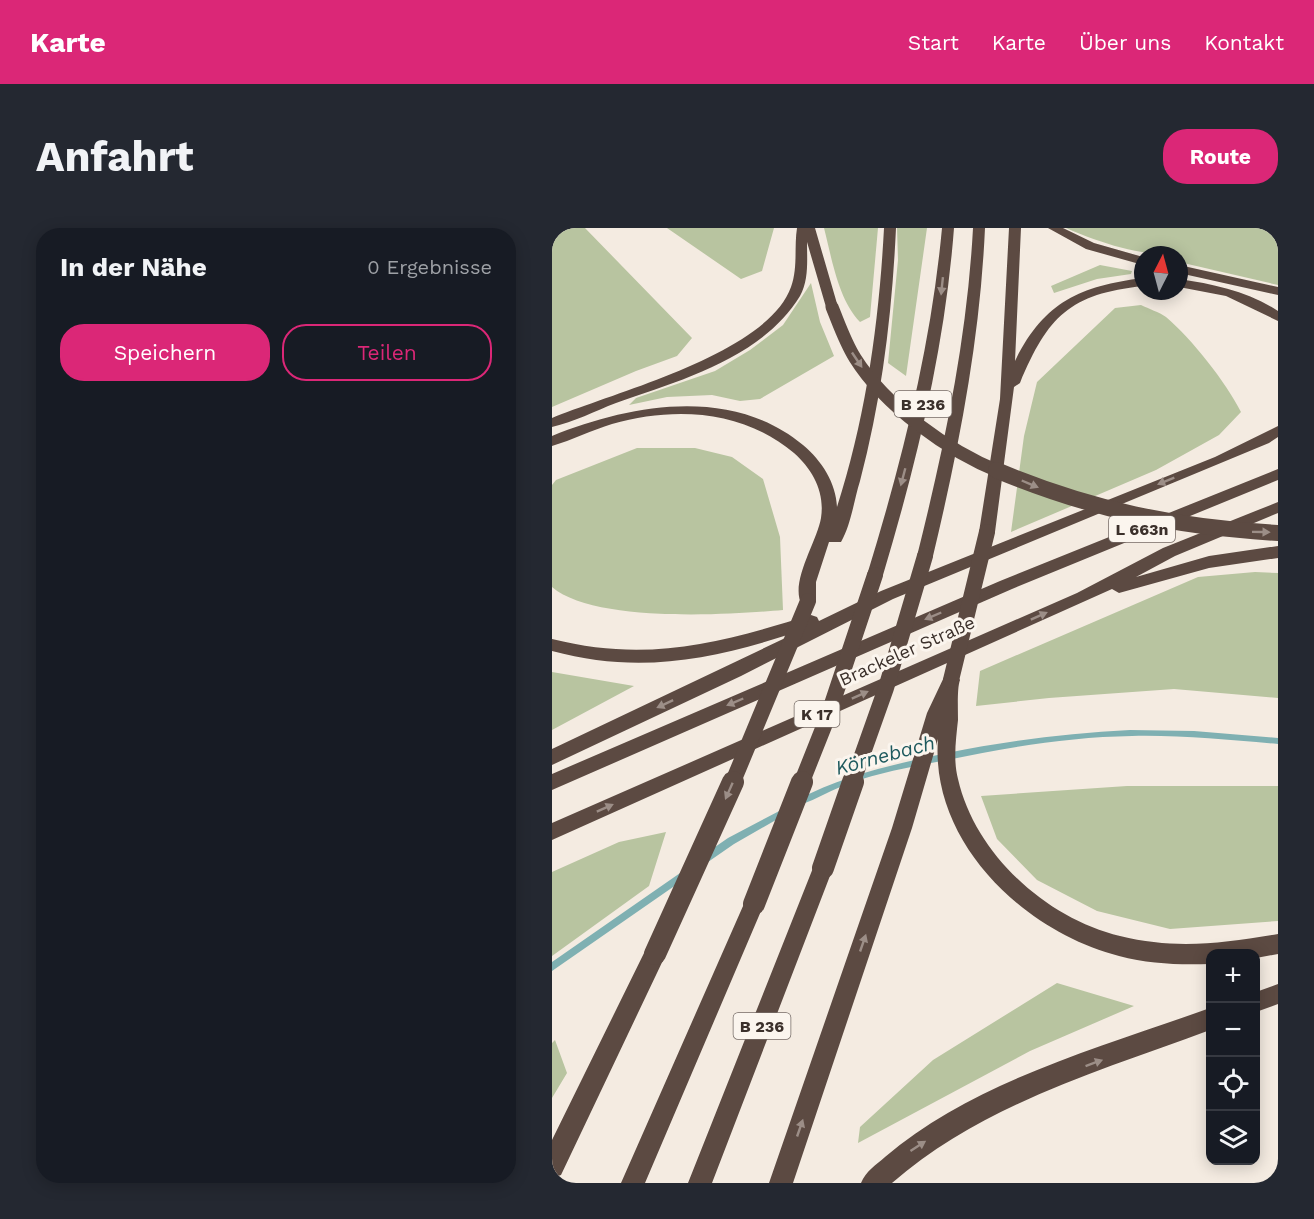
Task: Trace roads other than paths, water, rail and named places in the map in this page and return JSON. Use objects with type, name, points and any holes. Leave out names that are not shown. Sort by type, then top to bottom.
[{"type":"highway","points":[[552,423],[605,400],[700,367],[727,354],[766,327],[794,296],[800,282],[802,262],[799,244],[802,228]]},
{"type":"highway","points":[[809,228],[831,308],[850,351],[895,404],[953,447],[994,469],[1036,487],[1088,504],[1146,519],[1194,527],[1278,532]]},
{"type":"highway","points":[[552,1167],[655,954],[746,754],[808,601],[820,583],[837,531],[865,422],[881,343],[890,228]]},
{"type":"highway","name":"B 236","points":[[633,1183],[754,904],[828,716],[875,575],[924,399],[939,312],[948,228]]},
{"type":"highway","name":"B 236","points":[[700,1183],[823,868],[886,688],[925,556],[946,467],[967,359],[979,228]]},
{"type":"highway","points":[[1015,228],[1007,399],[987,532],[951,680],[946,763],[954,801],[968,832],[992,865],[1052,918],[1090,936],[1138,950],[1184,955],[1206,954]]},
{"type":"highway","points":[[1054,228],[1090,246],[1134,258]]},
{"type":"highway","points":[[1188,271],[1278,291]]},
{"type":"highway","points":[[1007,399],[1023,359],[1041,326],[1058,309],[1079,296],[1103,287],[1134,283]]},
{"type":"highway","points":[[1188,284],[1233,295],[1278,316]]},
{"type":"highway","points":[[552,441],[609,419],[669,411],[710,412],[732,416],[752,421],[781,434],[797,446],[814,465],[828,492],[830,509],[808,582],[808,601]]},
{"type":"highway","points":[[552,645],[580,653],[641,656],[703,650],[758,639],[887,595],[1220,460],[1264,440],[1278,430]]},
{"type":"highway","points":[[1220,460],[1278,444]]},
{"type":"highway","name":"Brackeler Straße","points":[[552,782],[1006,585],[1278,474]]},
{"type":"highway","name":"Brackeler Straße","points":[[552,832],[1083,597],[1169,552],[1278,507]]},
{"type":"highway","points":[[1083,597],[1209,562],[1278,552]]},
{"type":"highway","points":[[552,757],[735,671],[887,595]]},
{"type":"highway","points":[[782,1183],[902,828],[936,713],[951,680]]},
{"type":"highway","points":[[1247,949],[1278,944]]},
{"type":"highway","points":[[1260,1001],[1278,994]]},
{"type":"highway","points":[[873,1183],[897,1160],[965,1115],[1060,1075],[1206,1020]]},
{"type":"waterway","name":"Körnebach","points":[[800,802],[832,787],[882,770],[999,747],[1043,741],[1110,734],[1150,733],[1278,741]]},
{"type":"waterway","name":"Körnebach","points":[[705,859],[731,841],[785,811]]},
{"type":"waterway","name":"Körnebach","points":[[552,967],[683,875]]}]
